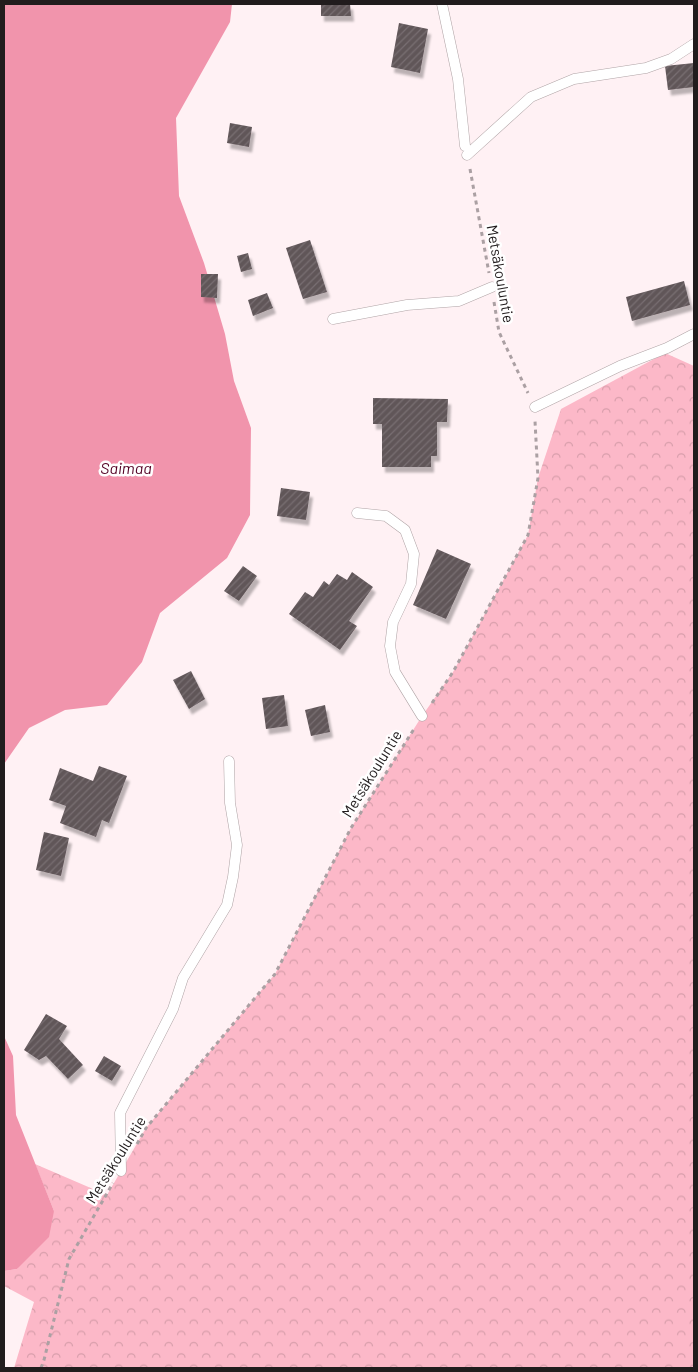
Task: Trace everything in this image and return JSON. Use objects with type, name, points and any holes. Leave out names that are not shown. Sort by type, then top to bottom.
[{"type":"lane","points":[[442,4],[458,79],[466,151]]},
{"type":"lane","points":[[466,151],[530,96],[574,79],[646,68],[671,59],[694,44]]},
{"type":"lane","points":[[333,319],[407,305],[459,301],[492,287]]},
{"type":"lane","points":[[535,407],[620,366],[666,348],[694,334]]},
{"type":"lane","points":[[357,513],[386,516],[405,530],[414,554],[412,584],[393,622],[390,646],[395,672],[422,716]]},
{"type":"lane","points":[[121,1171],[120,1113],[173,1009],[184,978],[227,905],[237,845],[230,803],[229,761]]},
{"type":"path","name":"Metsäkouluntie","points":[[136,1145],[146,1128],[275,974],[351,828],[422,716],[453,672],[528,534],[538,478],[535,407],[500,332],[466,151]]},
{"type":"path","name":"Metsäkouluntie","points":[[41,1368],[69,1259],[121,1171]]},
{"type":"green space","points":[[665,353],[694,366],[694,1368],[14,1368],[34,1302],[4,1286],[4,1271],[17,1269],[54,1211],[35,1164],[107,1195],[146,1128],[275,974],[351,828],[422,716],[453,672],[528,535],[538,478],[561,409]]},
{"type":"water","name":"Saimaa","points":[[4,4],[232,4],[230,22],[176,118],[179,196],[204,263],[225,334],[234,381],[251,428],[250,515],[227,558],[160,613],[142,662],[107,705],[65,710],[29,728],[4,764]]},
{"type":"water","points":[[4,1036],[13,1056],[16,1115],[54,1211],[49,1237],[17,1269],[4,1271]]},
{"type":"building","points":[[321,4],[350,4],[351,16],[321,16]]},
{"type":"building","points":[[399,23],[428,29],[420,73],[391,67]]},
{"type":"building","points":[[694,63],[694,87],[668,90],[665,66]]},
{"type":"building","points":[[230,123],[252,127],[249,147],[227,143]]},
{"type":"building","points":[[310,240],[327,292],[303,299],[286,248]]},
{"type":"building","points":[[248,253],[252,269],[241,272],[237,256]]},
{"type":"building","points":[[201,274],[218,274],[217,298],[201,297]]},
{"type":"building","points":[[684,281],[690,305],[632,321],[626,297]]},
{"type":"building","points":[[267,293],[273,308],[253,316],[248,300]]},
{"type":"building","points":[[373,398],[448,399],[447,422],[437,422],[437,456],[431,456],[431,467],[382,467],[382,424],[373,424]]},
{"type":"building","points":[[281,488],[310,492],[306,520],[277,516]]},
{"type":"building","points":[[437,549],[471,564],[446,619],[413,605]]},
{"type":"building","points":[[243,566],[257,576],[239,601],[224,591]]},
{"type":"building","points":[[352,572],[373,587],[349,621],[357,626],[340,650],[289,614],[305,592],[313,597],[324,581],[329,585],[337,574],[347,580]]},
{"type":"building","points":[[191,671],[205,699],[189,709],[173,680]]},
{"type":"building","points":[[284,695],[288,726],[266,729],[262,698]]},
{"type":"building","points":[[325,705],[330,732],[311,736],[305,710]]},
{"type":"building","points":[[99,766],[127,776],[109,823],[102,820],[96,837],[60,823],[66,806],[49,800],[60,768],[93,781]]},
{"type":"building","points":[[44,832],[69,838],[61,876],[36,870]]},
{"type":"building","points":[[46,1014],[67,1026],[59,1039],[83,1065],[68,1079],[46,1056],[39,1060],[24,1050]]},
{"type":"building","points":[[104,1056],[121,1066],[112,1081],[95,1071]]}]
